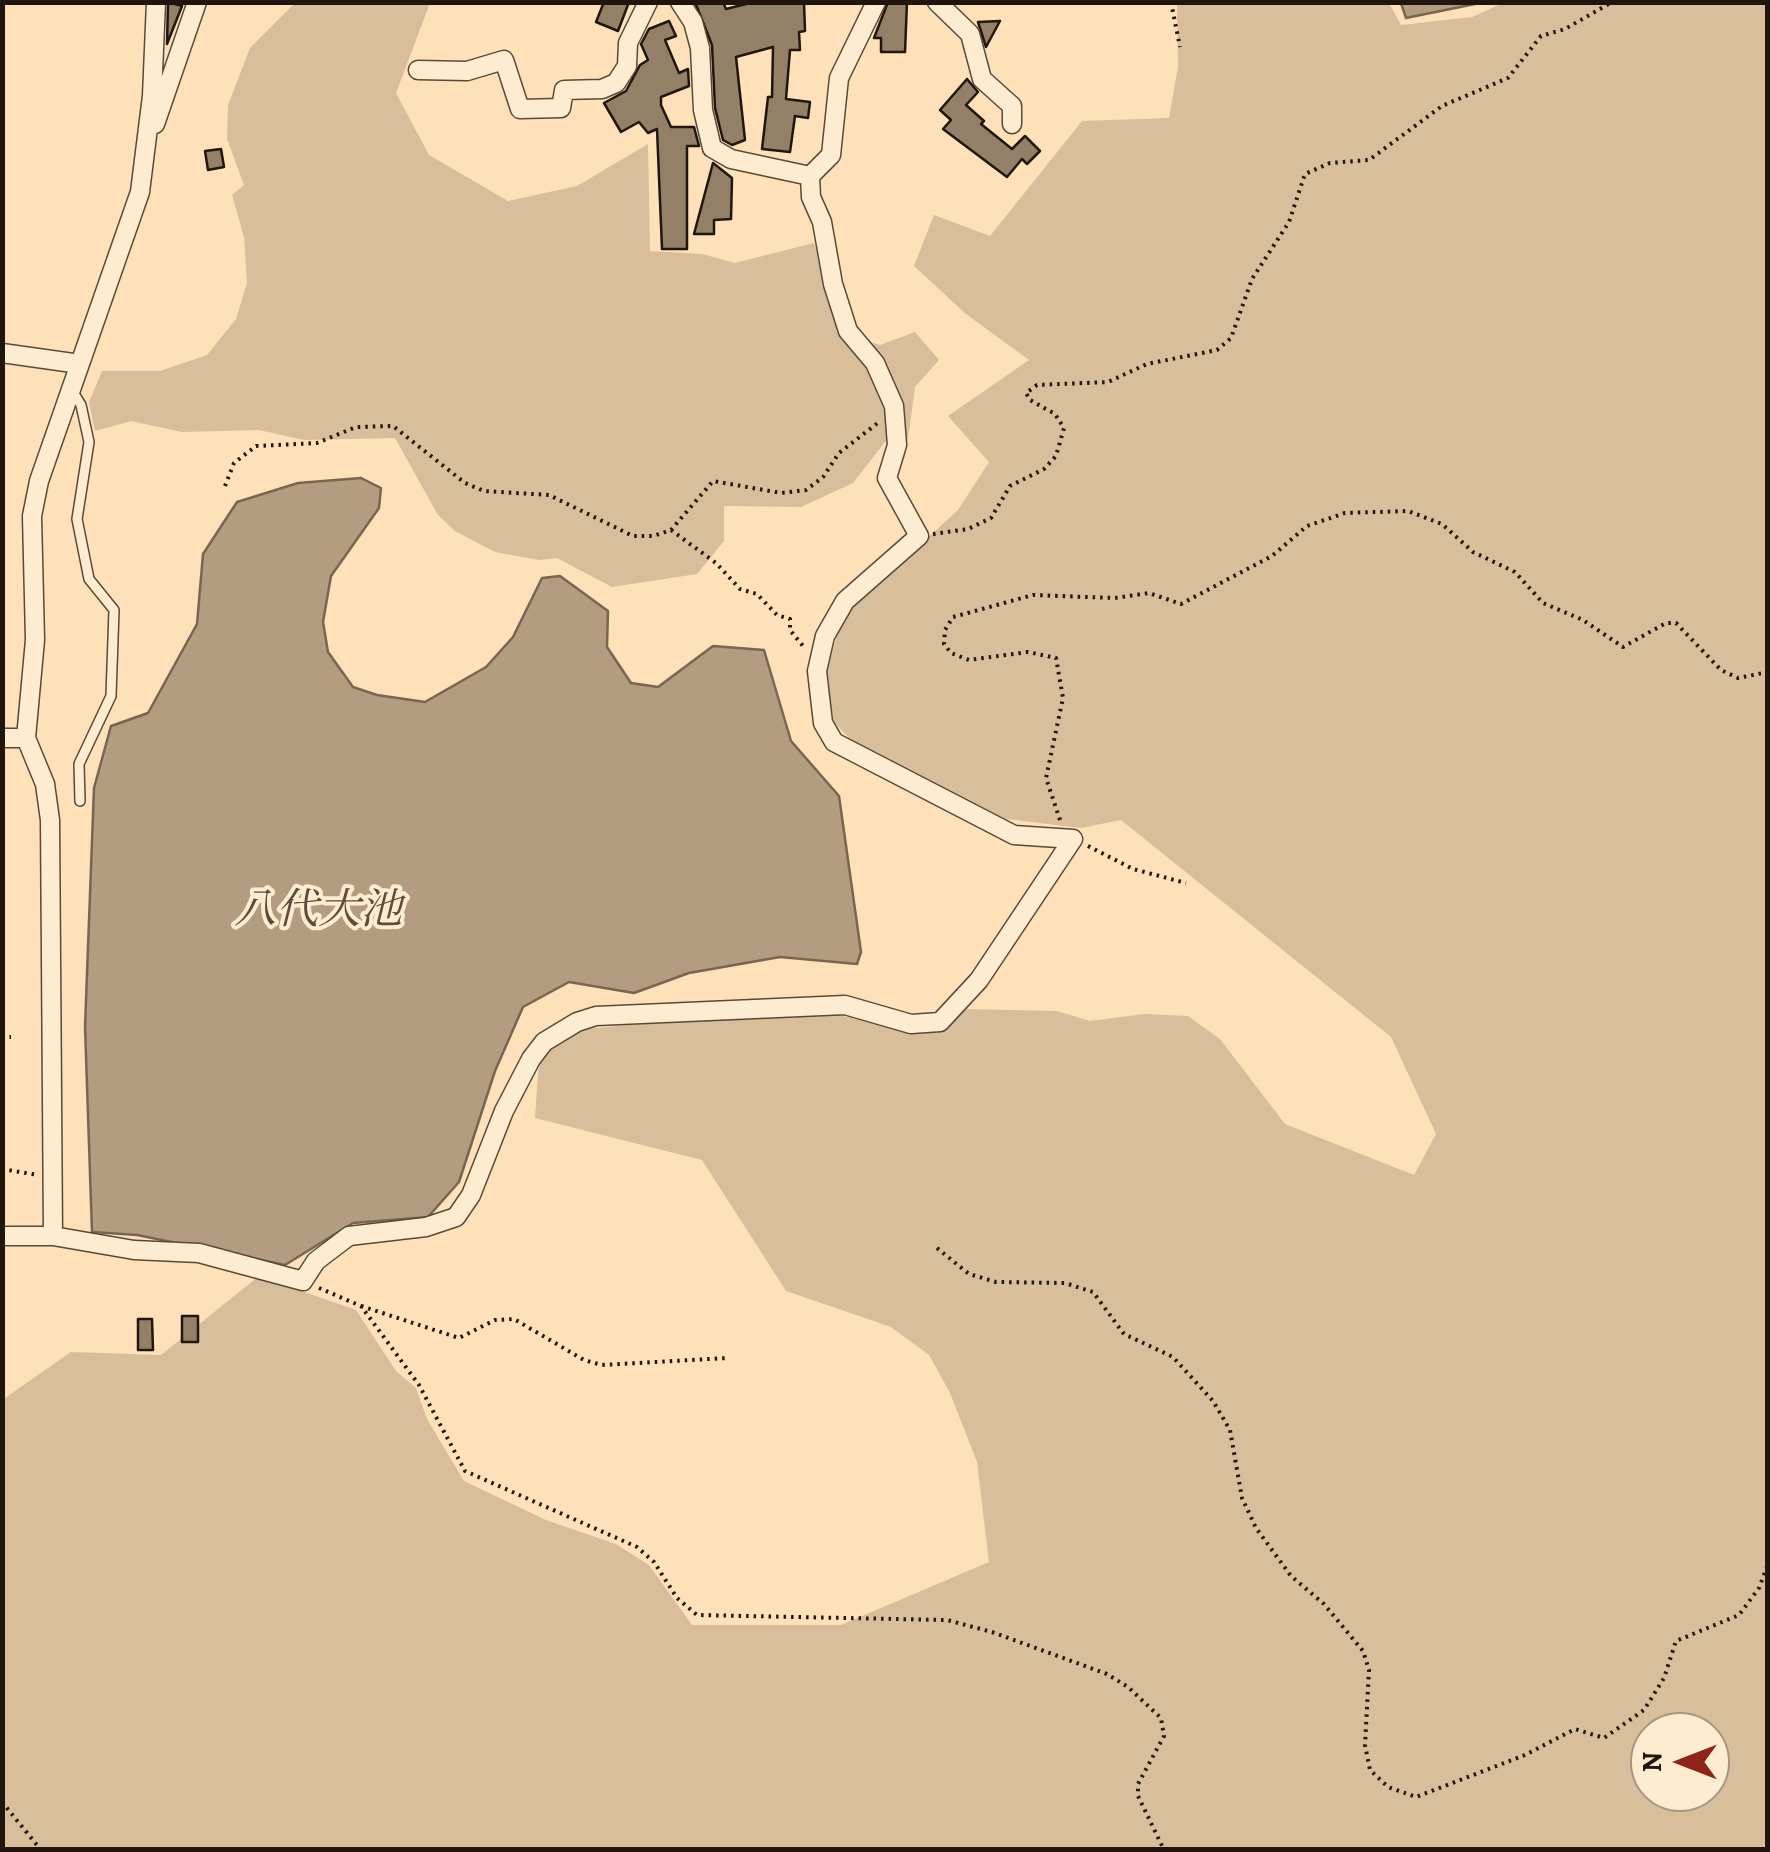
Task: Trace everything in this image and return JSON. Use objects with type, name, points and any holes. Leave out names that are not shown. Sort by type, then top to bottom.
[{"type":"street","points":[[53,1236],[50,820],[45,784],[9,741],[35,640],[32,516],[140,192],[149,128],[156,2]]},
{"type":"street","points":[[149,128],[158,122],[196,2]]},
{"type":"street","points":[[418,70],[467,72],[504,60],[520,110],[561,108],[564,90],[602,89],[616,83],[626,66],[628,43],[648,2]]},
{"type":"street","points":[[680,2],[693,22],[700,48],[702,110],[712,148],[731,159],[810,176]]},
{"type":"street","points":[[2,1236],[53,1236],[134,1250],[199,1254],[304,1281],[316,1261],[349,1236],[426,1227],[456,1217],[472,1195],[504,1111],[532,1058],[544,1042],[577,1022],[596,1016],[844,1006],[911,1024],[940,1022],[979,980],[1073,839],[1014,834],[834,742],[824,724],[818,666],[824,636],[845,602],[918,536],[887,478],[896,446],[894,406],[875,363],[848,331],[833,284],[822,222],[811,198],[810,176],[831,155],[838,78],[876,2]]},
{"type":"street","points":[[936,2],[970,34],[982,78],[1012,106],[1012,124]]},
{"type":"street","points":[[2,352],[80,364]]},
{"type":"lane","points":[[72,390],[81,406],[89,442],[77,518],[88,579],[114,610],[111,696],[79,764],[80,801]]},
{"type":"path","points":[[1171,2],[1180,47]]},
{"type":"path","points":[[918,536],[968,529],[991,518],[1010,486],[1044,469],[1056,456],[1064,428],[1055,414],[1026,393],[1037,385],[1057,381],[1108,382],[1147,364],[1217,350],[1230,338],[1252,280],[1288,222],[1298,188],[1310,170],[1369,160],[1442,106],[1508,78],[1541,36],[1565,30],[1612,2]]},
{"type":"path","points":[[225,486],[234,463],[256,446],[317,443],[356,426],[393,426],[449,474],[484,491],[550,495],[634,536],[670,530],[713,481],[780,493],[806,490],[822,477],[839,453],[860,440],[894,406]]},
{"type":"path","points":[[1186,884],[1133,869],[1073,839],[1054,811],[1046,778],[1063,698],[1056,658],[1028,652],[969,660],[951,654],[944,644],[945,630],[953,618],[1032,595],[1115,598],[1150,593],[1181,604],[1272,556],[1307,526],[1326,517],[1408,511],[1442,524],[1473,552],[1515,572],[1543,603],[1583,620],[1613,643],[1623,647],[1666,624],[1676,623],[1721,670],[1738,678],[1768,672]]},
{"type":"path","points":[[670,530],[716,563],[740,589],[757,594],[777,615],[790,620],[790,630],[818,666]]},
{"type":"path","points":[[2,1037],[11,1037]]},
{"type":"path","points":[[2,1169],[52,1179]]},
{"type":"path","points":[[937,1248],[969,1274],[996,1282],[1065,1283],[1094,1292],[1124,1334],[1174,1357],[1223,1414],[1242,1498],[1256,1528],[1290,1576],[1324,1604],[1363,1651],[1369,1670],[1364,1745],[1370,1770],[1388,1786],[1416,1797],[1525,1755],[1575,1728],[1604,1738],[1623,1727],[1644,1710],[1664,1678],[1676,1641],[1739,1616],[1759,1588],[1768,1564]]},
{"type":"path","points":[[304,1281],[361,1306],[460,1338],[495,1320],[514,1319],[584,1360],[602,1364],[727,1358]]},
{"type":"path","points":[[361,1306],[419,1386],[465,1471],[637,1547],[654,1562],[677,1598],[697,1615],[947,1620],[992,1632],[1128,1687],[1161,1718],[1164,1736],[1138,1784],[1138,1796],[1164,1850]]},
{"type":"path","points":[[2,1802],[41,1850]]},
{"type":"shaded area","points":[[296,2],[430,3],[396,93],[429,155],[508,201],[577,186],[648,144],[650,251],[702,254],[735,263],[814,243],[843,334],[880,345],[915,332],[939,360],[915,387],[908,439],[885,442],[853,483],[801,507],[724,506],[724,541],[697,574],[612,587],[557,558],[539,560],[495,552],[455,531],[438,515],[395,438],[304,440],[259,430],[182,432],[131,421],[95,431],[89,402],[102,371],[160,371],[207,355],[236,319],[247,283],[244,237],[232,195],[244,185],[227,139],[228,105],[250,48]]},
{"type":"shaded area","points":[[1177,3],[1389,3],[1401,25],[1472,17],[1503,3],[1767,3],[1767,1849],[3,1849],[2,1400],[71,1352],[161,1355],[259,1276],[356,1310],[396,1371],[416,1388],[427,1419],[464,1481],[546,1520],[616,1544],[649,1565],[692,1625],[841,1625],[989,1562],[977,1462],[950,1393],[929,1355],[891,1327],[786,1291],[702,1160],[535,1118],[539,1060],[566,1031],[707,1017],[831,1013],[899,1030],[935,1030],[965,1009],[1057,1011],[1090,1021],[1145,1014],[1188,1016],[1220,1039],[1285,1124],[1414,1175],[1436,1134],[1391,1037],[1121,820],[1081,828],[1006,819],[849,738],[834,722],[825,679],[842,617],[958,510],[989,462],[948,416],[1029,360],[966,314],[914,266],[934,215],[990,236],[1082,121],[1169,118],[1178,67]]},
{"type":"water","points":[[1401,3],[1480,3],[1406,18]]},
{"type":"water","name":"八代大池","points":[[361,478],[381,488],[379,508],[331,576],[323,622],[328,652],[353,687],[425,702],[486,667],[513,637],[542,578],[560,576],[608,611],[607,647],[631,683],[658,687],[713,646],[764,650],[791,741],[839,796],[861,952],[857,964],[780,957],[689,973],[634,993],[569,982],[523,1007],[495,1071],[459,1182],[428,1217],[353,1223],[285,1265],[137,1235],[92,1232],[85,1027],[94,788],[111,726],[148,713],[197,624],[203,554],[237,502],[298,483]]},
{"type":"building","points":[[604,2],[629,2],[618,31],[596,22]]},
{"type":"building","points":[[695,2],[723,2],[726,9],[754,2],[804,2],[805,31],[799,32],[800,50],[790,50],[786,99],[810,102],[808,118],[795,116],[790,152],[762,149],[768,97],[772,97],[773,47],[736,57],[745,140],[732,145],[723,140],[715,108],[712,45]]},
{"type":"building","points":[[888,2],[907,2],[905,52],[881,52],[881,38],[874,38]]},
{"type":"building","points":[[168,3],[182,6],[167,44]]},
{"type":"building","points":[[669,21],[676,36],[665,40],[679,73],[688,69],[689,86],[661,97],[661,105],[671,127],[694,127],[699,146],[687,146],[687,249],[662,249],[657,129],[648,133],[639,122],[621,132],[604,103],[626,91],[640,65],[648,60],[641,44],[649,29]]},
{"type":"building","points":[[1000,21],[986,47],[978,22]]},
{"type":"building","points":[[967,79],[978,92],[966,105],[984,121],[981,124],[1012,149],[1025,136],[1040,151],[1027,164],[1022,159],[1007,177],[943,129],[951,120],[940,110]]},
{"type":"building","points":[[221,149],[224,167],[208,170],[205,151]]},
{"type":"building","points":[[713,163],[732,178],[731,219],[714,220],[714,234],[694,234]]},
{"type":"building","points":[[182,1316],[198,1316],[198,1342],[182,1342]]},
{"type":"building","points":[[138,1319],[152,1319],[153,1350],[138,1350]]}]
